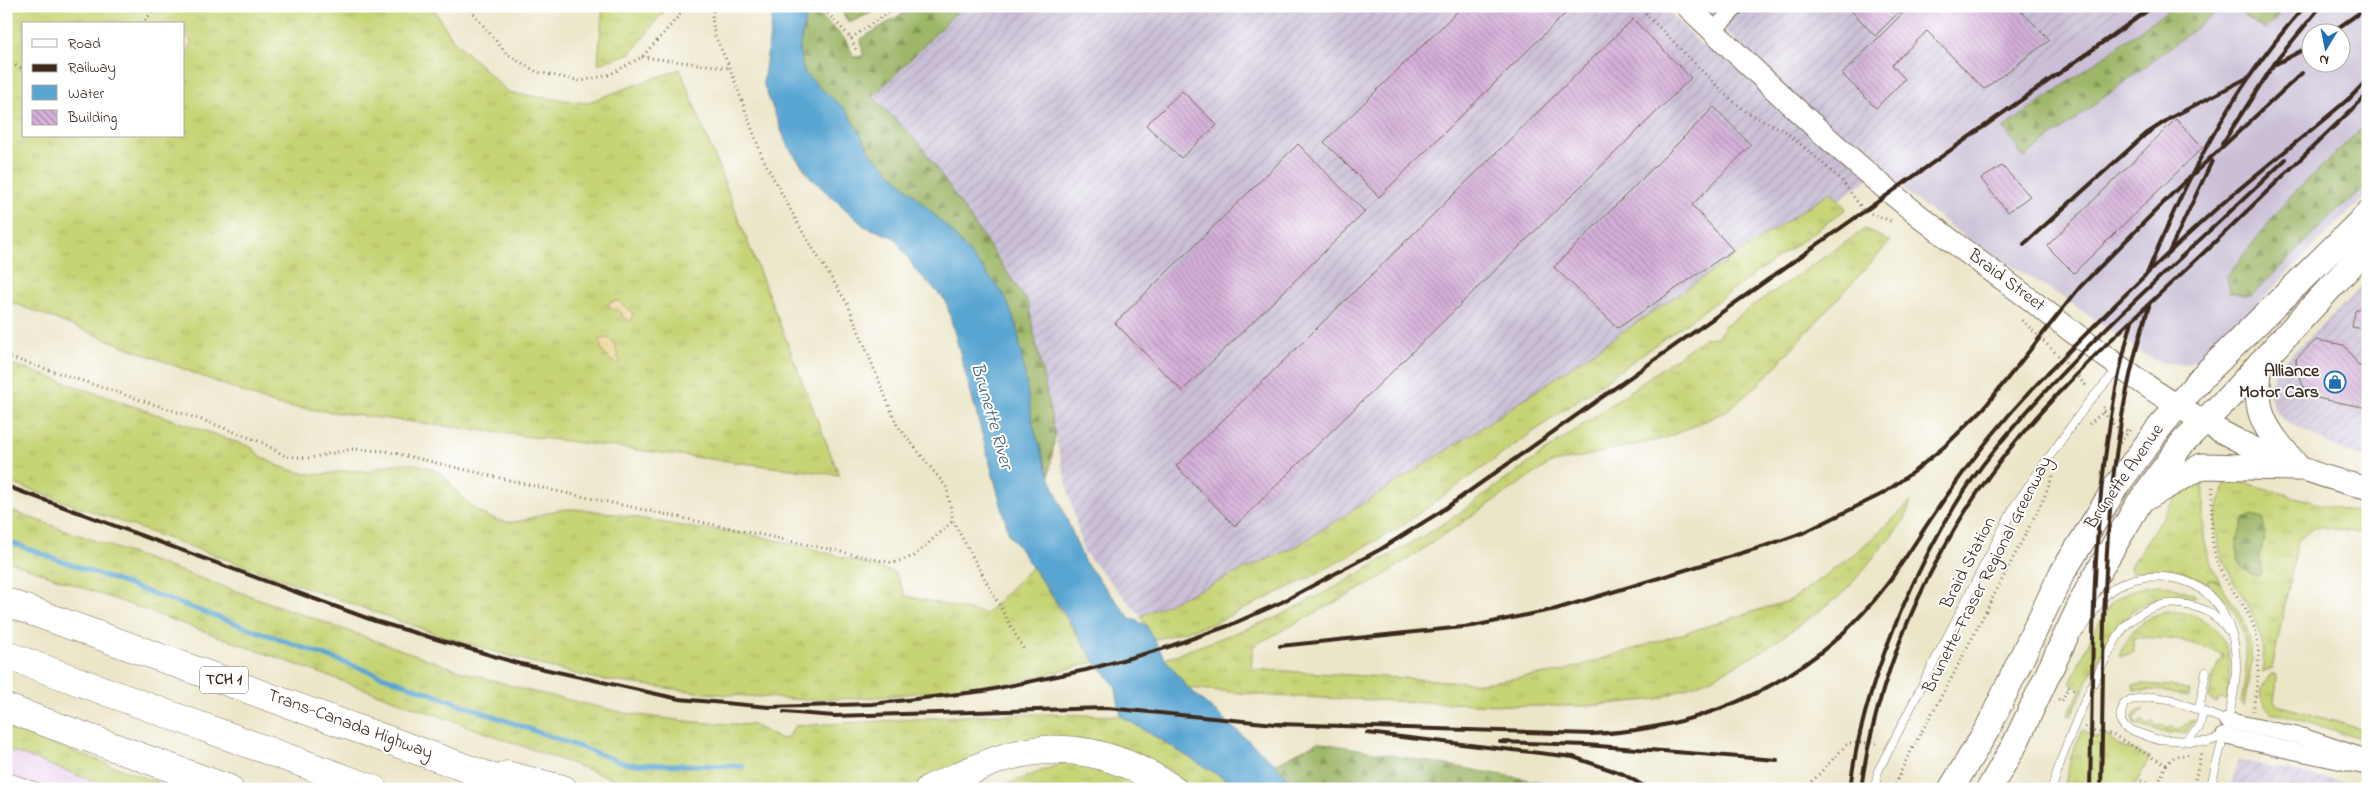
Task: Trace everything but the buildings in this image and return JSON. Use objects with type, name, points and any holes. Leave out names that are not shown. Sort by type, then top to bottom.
[{"type":"highway","name":"Trans-Canada Highway","points":[[6,602],[524,789]]},
{"type":"highway","points":[[6,655],[373,789]]},
{"type":"highway","points":[[6,708],[229,789]]},
{"type":"highway","points":[[930,789],[1000,759],[1035,750],[1070,750],[1105,755],[1145,771],[1173,789]]},
{"type":"highway","points":[[442,758],[562,789]]},
{"type":"main road","name":"Brunette Avenue","points":[[1951,789],[1988,728],[2034,630],[2092,522],[2117,485],[2175,407],[2202,376],[2368,214]]},
{"type":"main road","name":"Brunette Avenue","points":[[1989,789],[2015,744],[2088,589],[2139,503],[2183,442],[2260,363],[2367,248]]},
{"type":"main road","points":[[2260,363],[2256,387],[2257,405],[2270,432],[2298,468]]},
{"type":"main road","points":[[2139,503],[2202,466],[2298,468]]},
{"type":"street","name":"Braid Street","points":[[1687,6],[1890,193],[2120,368],[2175,407],[2233,439],[2298,468],[2368,488]]},
{"type":"street","points":[[1713,31],[1737,6]]},
{"type":"street","points":[[2226,729],[2304,737],[2368,758]]},
{"type":"street","points":[[2226,729],[2368,767]]},
{"type":"lane","name":"Braid Station","points":[[1875,789],[1878,771],[2016,505],[2087,404],[2120,368]]},
{"type":"lane","points":[[2059,649],[2083,630],[2107,592],[2136,578],[2159,576],[2181,580],[2200,588],[2215,600],[2225,616],[2233,636],[2236,669],[2226,729],[2210,789]]},
{"type":"lane","points":[[2052,789],[2062,756],[2085,698],[2117,638],[2133,618],[2151,608],[2172,603],[2199,606],[2217,617],[2233,636]]},
{"type":"lane","points":[[2187,739],[2199,728],[2206,672]]},
{"type":"lane","points":[[2153,697],[2169,699],[2201,711],[2226,729],[2207,742],[2187,739],[2161,740],[2130,730],[2121,722],[2122,708],[2130,700],[2153,697]]},
{"type":"lane","points":[[6,776],[43,789]]},
{"type":"lane","points":[[2293,789],[2295,786],[2319,789]]},
{"type":"path","points":[[144,22],[158,6]]},
{"type":"path","points":[[466,6],[507,54],[537,72],[580,81],[609,75],[642,56],[688,6]]},
{"type":"path","points":[[714,6],[712,15],[714,34],[730,68],[763,159],[801,229],[848,305],[897,425],[947,488],[953,521],[1024,650]]},
{"type":"path","points":[[821,6],[852,38],[857,52]]},
{"type":"path","points":[[852,38],[898,6]]},
{"type":"path","points":[[1638,6],[1748,113],[1784,131],[1819,160],[1842,181],[1864,211],[1892,221],[1900,227]]},
{"type":"path","points":[[642,56],[730,68]]},
{"type":"path","points":[[6,62],[22,68]]},
{"type":"path","points":[[2017,316],[2077,374],[2085,385],[2084,388]]},
{"type":"path","points":[[6,356],[211,423],[263,443],[285,456],[310,458],[352,449],[386,451],[547,489],[892,563],[914,556],[953,521]]},
{"type":"path","points":[[2086,427],[2104,411],[2116,428],[2129,430]]},
{"type":"path","name":"Brunette-Fraser Regional Greenway","points":[[1893,789],[1907,758],[1952,677],[2043,500],[2054,472]]},
{"type":"path","points":[[2214,484],[2210,533],[2214,552],[2223,574],[2248,612],[2254,628],[2258,649],[2258,677],[2253,711]]},
{"type":"path","points":[[2057,699],[2062,701],[2068,686],[2077,691],[2073,700]]},
{"type":"path","points":[[2085,727],[2091,732],[2113,735],[2166,765]]},
{"type":"path","points":[[1806,789],[1848,743],[1893,744]]},
{"type":"path","points":[[2135,789],[2141,781],[2156,788],[2166,765],[2175,756],[2203,753],[2193,789]]},
{"type":"shaded area","points":[[963,6],[1663,6],[1702,46],[1747,51],[1701,6],[2129,6],[1995,101],[1880,170],[1790,235],[1295,547],[1141,616],[1083,551],[1055,435],[1028,303],[873,97]]},
{"type":"shaded area","points":[[2129,6],[2368,6],[2368,195],[2346,214],[2212,350],[2205,356],[2185,364],[2161,363],[2143,354],[2064,298],[1971,241],[1913,198],[1880,170],[1995,101]]},
{"type":"shaded area","points":[[2368,281],[2368,457],[2347,453],[2283,420],[2274,409],[2268,390],[2277,368]]},
{"type":"shaded area","points":[[6,749],[116,789],[6,789]]},
{"type":"shaded area","points":[[2238,760],[2368,787],[2368,789],[2230,789]]},
{"type":"green space","points":[[6,6],[432,6],[453,40],[509,93],[586,103],[680,69],[839,475],[276,405],[6,300]]},
{"type":"green space","points":[[603,6],[671,6],[660,16],[631,53],[598,64]]},
{"type":"green space","points":[[838,6],[886,6],[849,23]]},
{"type":"green space","points":[[915,6],[963,6],[873,97],[919,143],[1028,303],[1055,435],[1049,476],[1033,425],[950,230],[871,153],[846,110],[804,72],[799,51],[806,15],[814,9],[845,39],[854,57],[863,56],[861,39]]},
{"type":"green space","points":[[2174,6],[2225,6],[2024,158],[2004,128]]},
{"type":"green space","points":[[2229,6],[2273,6],[2279,16],[2265,29]]},
{"type":"green space","points":[[2368,122],[2368,186],[2338,209],[2252,296],[2230,293],[2227,276],[2286,201]]},
{"type":"green space","points":[[1831,191],[1846,209],[1397,529],[1309,578],[1212,624],[1154,640],[1141,616],[1295,547],[1472,434]]},
{"type":"green space","points":[[1865,229],[1890,242],[1759,384],[1725,412],[1666,438],[1549,464],[1377,580],[1253,646],[1251,669],[1483,683],[1560,672],[1791,600],[1855,554],[1911,502],[1904,521],[1843,594],[1764,650],[1714,677],[1658,699],[1586,706],[1524,706],[1274,696],[1188,688],[1165,659],[1275,618],[1343,583],[1448,521],[1704,338],[1718,337],[1724,326]]},
{"type":"green space","points":[[6,362],[251,447],[275,464],[296,472],[326,474],[353,470],[369,472],[386,465],[405,463],[423,466],[443,475],[453,488],[476,510],[506,522],[520,521],[555,511],[572,509],[694,528],[754,535],[895,573],[906,596],[986,614],[1032,567],[1095,662],[1011,683],[867,698],[806,700],[705,693],[598,679],[551,668],[445,637],[6,481]]},
{"type":"green space","points":[[2228,478],[2320,504],[2368,515],[2368,535],[2317,526],[2298,540],[2272,669],[2263,672],[2262,643],[2255,619],[2222,558],[2217,536],[2218,510]]},
{"type":"green space","points":[[2202,479],[2206,547],[2220,583],[2213,579],[2208,580],[2208,583],[2184,572],[2169,569],[2131,572],[2130,566],[2176,497]]},
{"type":"green space","points":[[6,509],[461,671],[530,691],[629,714],[694,722],[753,725],[780,739],[787,738],[795,726],[982,715],[1121,716],[1241,789],[1193,789],[1169,770],[1142,755],[1126,748],[1087,739],[964,762],[905,789],[642,789],[6,560]]},
{"type":"green space","points":[[2252,516],[2263,519],[2265,535],[2260,556],[2262,573],[2257,576],[2242,567],[2238,560],[2237,552],[2237,544],[2244,519]]},
{"type":"green space","points":[[2209,578],[2220,583],[2243,619],[2249,636],[2252,660],[2244,706],[2241,703],[2246,651],[2241,626],[2227,602],[2208,583]]},
{"type":"green space","points":[[2160,585],[2171,586],[2195,595],[2195,598],[2156,599],[2136,609],[2124,620],[2103,651],[2071,716],[2068,715],[2081,689],[2070,684],[2097,626],[2110,605],[2116,599],[2131,591]]},
{"type":"green space","points":[[2168,612],[2180,612],[2201,619],[2218,633],[2224,642],[2230,664],[2226,700],[2219,698],[2216,703],[2209,698],[2213,675],[2223,655],[2212,650],[2179,640],[2133,638],[2134,652],[2122,656],[2119,655],[2132,633],[2144,621]]},
{"type":"green space","points":[[2271,674],[2275,674],[2277,680],[2274,701],[2278,705],[2368,731],[2368,740],[2271,712],[2262,698],[2262,688]]},
{"type":"green space","points":[[2133,685],[2170,686],[2190,691],[2188,697],[2159,690],[2134,690]]},
{"type":"green space","points":[[2143,709],[2144,711],[2133,718],[2137,724],[2134,723],[2132,715]]},
{"type":"green space","points":[[2143,720],[2147,726],[2153,721],[2157,727],[2162,724],[2167,729],[2173,725],[2176,731],[2193,720],[2195,721],[2186,732],[2169,734],[2137,724]]},
{"type":"green space","points":[[6,727],[174,789],[116,789],[6,749]]},
{"type":"green space","points":[[2082,730],[2096,738],[2108,736],[2120,746],[2150,757],[2133,789],[2064,789],[2072,754]]},
{"type":"green space","points":[[1318,742],[1564,786],[1571,789],[1298,789],[1275,764]]},
{"type":"green space","points":[[1066,762],[1101,766],[1152,789],[994,789]]},
{"type":"sand","points":[[185,35],[191,40],[191,47],[185,53]]},
{"type":"sand","points":[[612,301],[618,301],[633,313],[631,321],[626,320],[619,311],[610,308],[608,304]]},
{"type":"sand","points":[[608,338],[614,343],[620,362],[618,364],[607,357],[602,351],[600,339]]},
{"type":"water","name":"Brunette River","points":[[774,6],[805,6],[806,15],[799,51],[804,72],[846,110],[871,153],[950,230],[1004,294],[1017,327],[1033,425],[1049,476],[1084,561],[1130,618],[1146,625],[1165,659],[1188,688],[1275,764],[1298,789],[1241,789],[1121,716],[1115,685],[1095,662],[1063,611],[1009,534],[946,301],[915,269],[895,238],[864,226],[811,178],[787,145],[763,83]]},
{"type":"waterway","points":[[6,541],[627,764],[743,766]]},
{"type":"railway","points":[[6,486],[375,621],[517,663],[679,699],[769,707],[872,704],[984,691],[1086,670],[1162,649],[1228,626],[1282,602],[1381,549],[1440,512],[2154,6]]},
{"type":"railway","points":[[2147,274],[2178,202],[2214,133],[2256,67],[2305,6]]},
{"type":"railway","points":[[2222,144],[2276,61],[2321,6]]},
{"type":"railway","points":[[2346,22],[2368,7]]},
{"type":"railway","points":[[2276,64],[2302,50]]},
{"type":"railway","points":[[1280,646],[1473,626],[1556,609],[1765,546],[1805,532],[1884,493],[1945,446],[1984,408],[2080,287],[2178,188],[2302,73]]},
{"type":"railway","points":[[2024,244],[2146,134],[2172,117],[2249,77]]},
{"type":"railway","points":[[2348,100],[2368,79]]},
{"type":"railway","points":[[1861,789],[1869,742],[1882,694],[1898,647],[1917,601],[1939,556],[1964,513],[1992,473],[2021,435],[2062,389],[2128,323],[2368,94]]},
{"type":"railway","points":[[1278,724],[1592,734],[1635,730],[1677,722],[1718,709],[1757,693],[1794,672],[1828,646],[1859,617],[1888,583],[1958,480],[2035,386],[2124,296],[2192,231],[2232,195],[2353,95]]},
{"type":"railway","points":[[1850,789],[1857,747],[1868,702],[1883,656],[1922,565],[1945,522],[1970,483],[1996,448],[2064,371],[2136,299],[2286,159]]},
{"type":"railway","points":[[2169,252],[2212,161]]},
{"type":"railway","points":[[2101,789],[2104,606],[2112,484],[2132,365],[2149,306]]},
{"type":"railway","points":[[2090,789],[2096,554],[2101,495],[2108,436],[2118,378],[2132,321]]},
{"type":"railway","points":[[784,712],[834,716],[1107,708],[1285,725]]},
{"type":"railway","points":[[1367,733],[1573,757],[1623,774],[1649,789]]},
{"type":"railway","points":[[1500,742],[1586,745],[1777,760]]},
{"type":"place","name":"Alliance Motor Cars","points":[[2335,382]]}]
